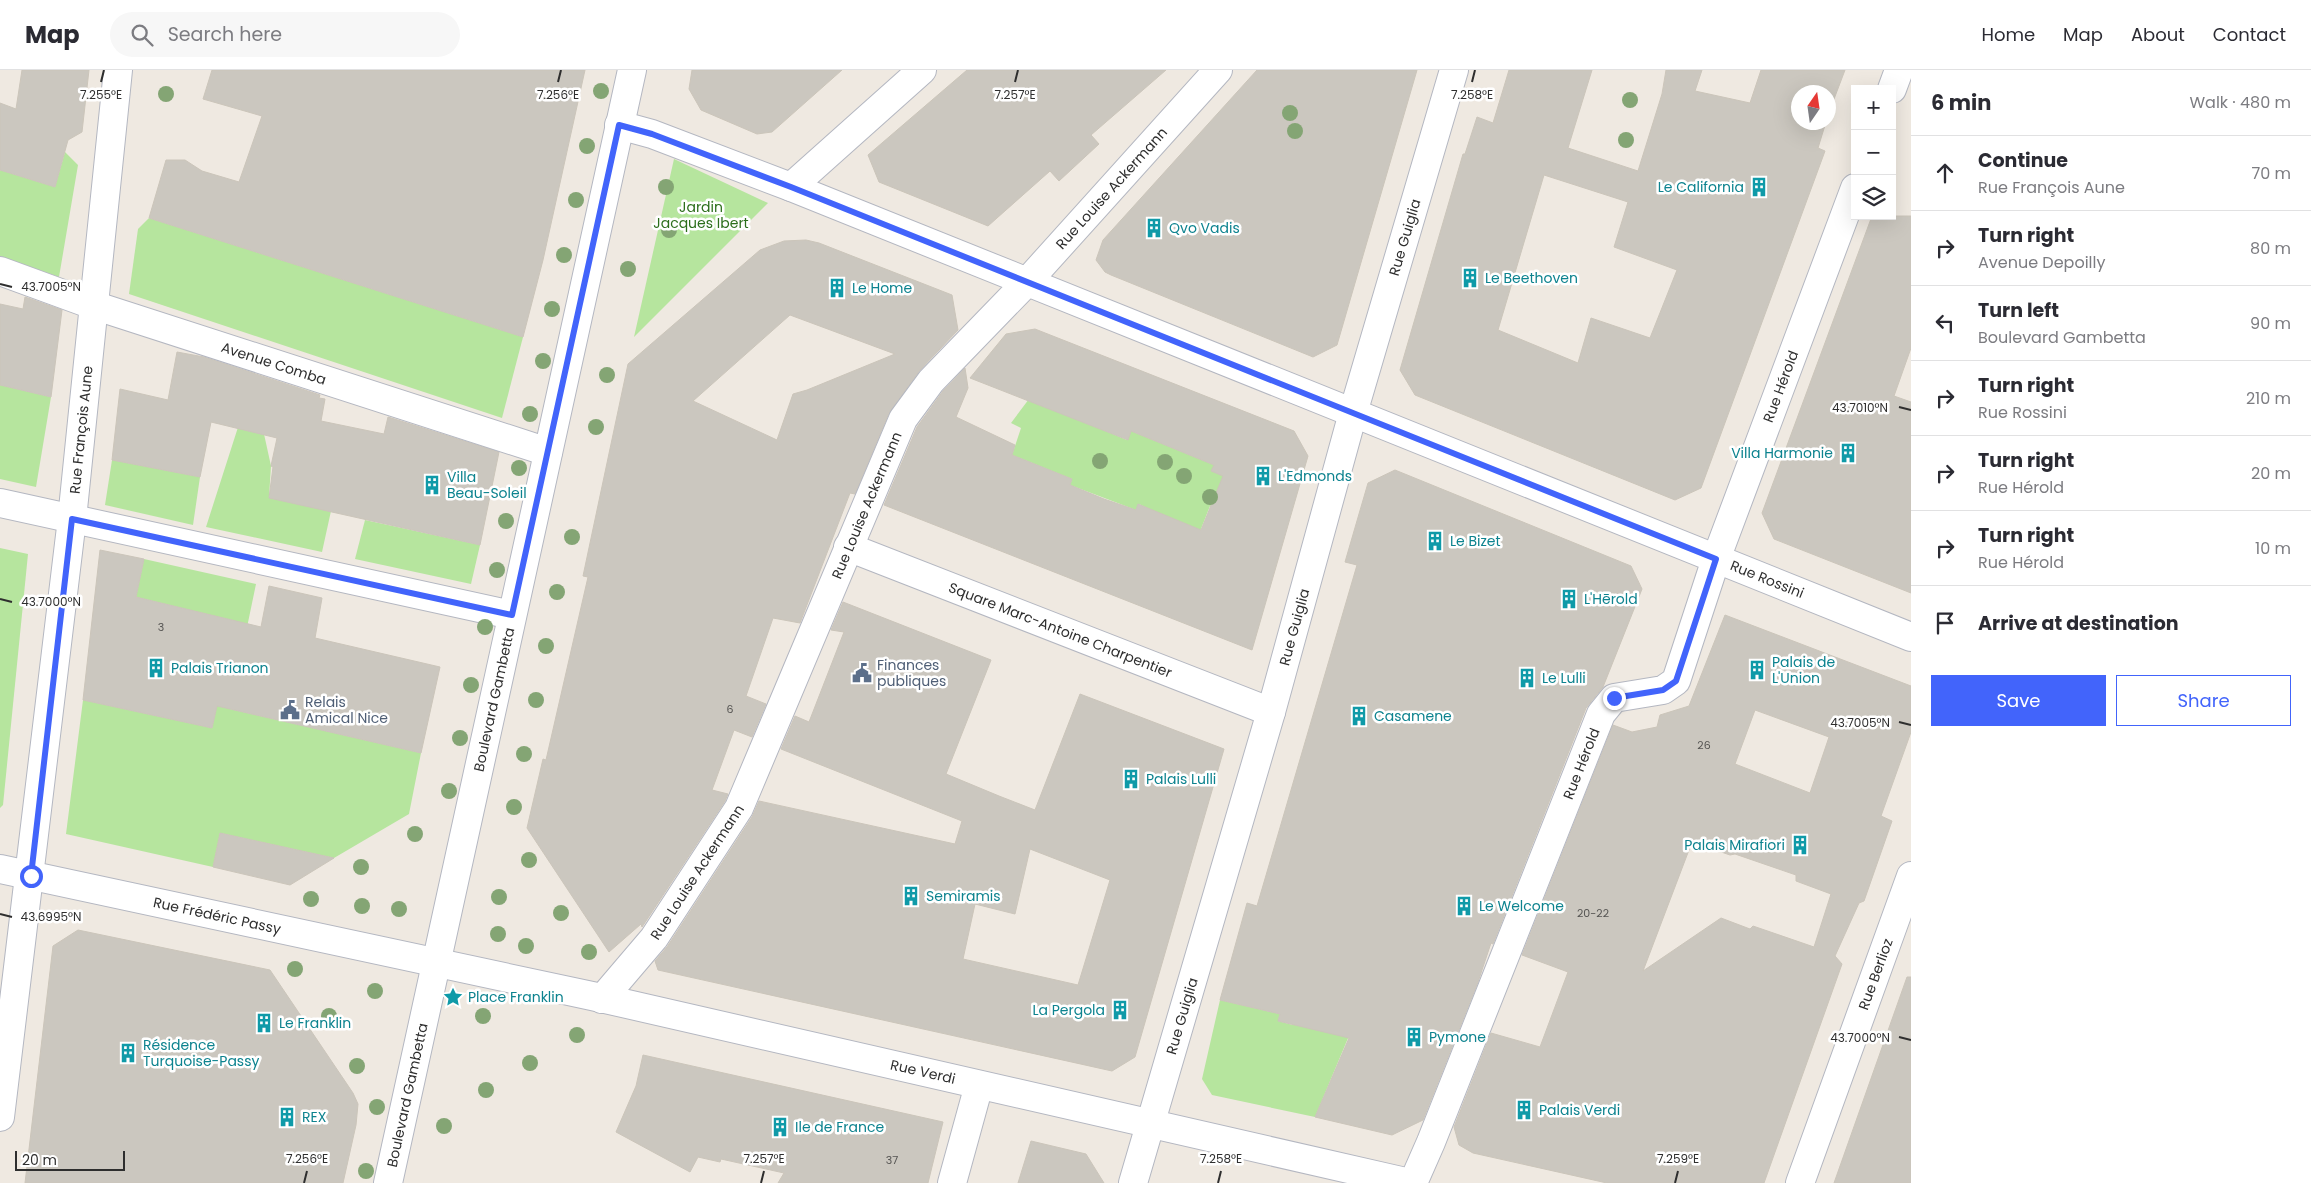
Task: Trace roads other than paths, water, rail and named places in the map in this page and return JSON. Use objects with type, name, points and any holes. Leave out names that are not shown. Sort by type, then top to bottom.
[{"type":"street","name":"Rue François Aune","points":[[0,1117],[31,876],[72,519],[118,70]]},
{"type":"street","name":"Boulevard Gambetta","points":[[388,1183],[632,70]]},
{"type":"street","points":[[791,187],[922,70]]},
{"type":"street","name":"Rue Louise Ackermann","points":[[602,999],[654,938],[739,808],[902,419],[931,381],[1026,283],[1218,70]]},
{"type":"street","name":"Rue Guiglia","points":[[1133,1183],[1271,712],[1353,413],[1454,70]]},
{"type":"street","points":[[1893,85],[1899,70]]},
{"type":"street","name":"Rue Rossini","points":[[619,125],[652,134],[791,187],[1911,637]]},
{"type":"street","name":"Rue Hérold","points":[[1412,1183],[1431,1142],[1600,714],[1614,698],[1663,690],[1676,681],[1716,559],[1851,199]]},
{"type":"street","name":"Avenue Comba","points":[[0,271],[93,305],[548,452]]},
{"type":"street","points":[[0,503],[512,615]]},
{"type":"street","name":"Square Marc-Antoine Charpentier","points":[[848,547],[1271,712]]},
{"type":"street","name":"Rue Frédéric Passy","points":[[0,869],[436,964]]},
{"type":"street","name":"Rue Berlioz","points":[[1800,1183],[1911,876]]},
{"type":"street","name":"Rue Verdi","points":[[436,964],[602,999],[1412,1183]]},
{"type":"street","points":[[952,1183],[979,1085]]},
{"type":"place","name":"Le California","points":[[1759,187]]},
{"type":"place","name":"Qvo Vadis","points":[[1154,228]]},
{"type":"place","name":"Le Beethoven","points":[[1470,278]]},
{"type":"place","name":"Le Home","points":[[837,288]]},
{"type":"place","name":"Villa Harmonie","points":[[1848,453]]},
{"type":"place","name":"L'Edmonds","points":[[1263,476]]},
{"type":"place","name":"Villa Beau-Soleil","points":[[432,485]]},
{"type":"place","name":"Le Bizet","points":[[1435,541]]},
{"type":"place","name":"L'Hērold","points":[[1569,599]]},
{"type":"place","name":"Palais Trianon","points":[[156,668]]},
{"type":"place","name":"Palais de L'Union","points":[[1757,670]]},
{"type":"place","name":"Finances publiques","points":[[862,673]]},
{"type":"place","name":"Le Lulli","points":[[1527,678]]},
{"type":"place","name":"Relais Amical Nice","points":[[290,710]]},
{"type":"place","name":"Casamene","points":[[1359,716]]},
{"type":"place","name":"Palais Lulli","points":[[1131,779]]},
{"type":"place","name":"Palais Mirafiori","points":[[1800,845]]},
{"type":"place","name":"Semiramis","points":[[911,896]]},
{"type":"place","name":"Le Welcome","points":[[1464,906]]},
{"type":"place","name":"Place Franklin","points":[[453,997]]},
{"type":"place","name":"La Pergola","points":[[1120,1010]]},
{"type":"place","name":"Le Franklin","points":[[264,1023]]},
{"type":"place","name":"Pymone","points":[[1414,1037]]},
{"type":"place","name":"Résidence Turquoise-Passy","points":[[128,1053]]},
{"type":"place","name":"Palais Verdi","points":[[1524,1110]]},
{"type":"place","name":"REX","points":[[287,1117]]},
{"type":"place","name":"Ile de France","points":[[780,1127]]},
{"type":"park label","name":"Jardin Jacques Ibert","points":[[701,216]]}]
